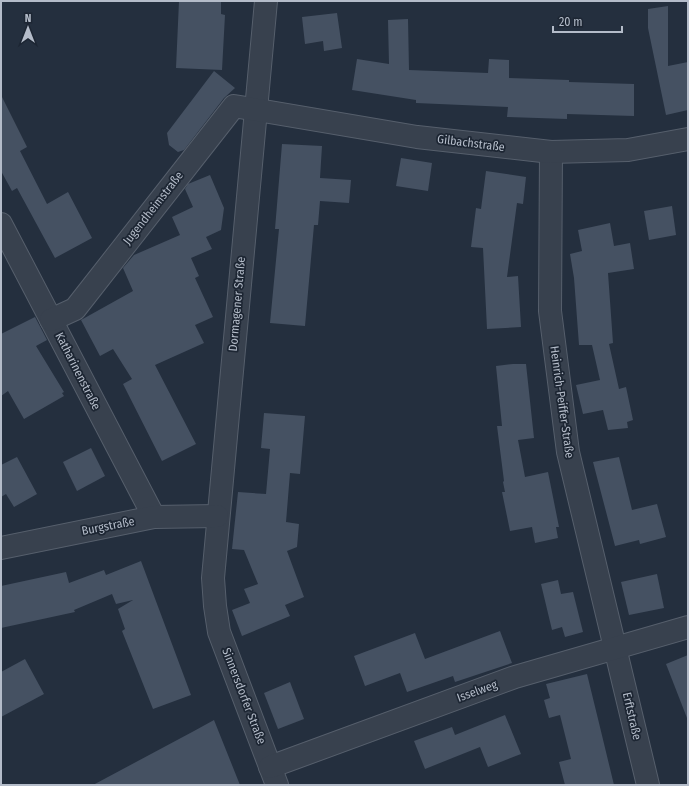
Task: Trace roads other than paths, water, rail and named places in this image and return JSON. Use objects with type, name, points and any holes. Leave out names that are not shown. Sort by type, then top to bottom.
[{"type":"street","name":"Dormagener Straße","points":[[215,606],[213,578],[217,516],[266,1]]},
{"type":"street","name":"Jugendheimstraße","points":[[51,320],[75,308],[234,106],[256,110]]},
{"type":"street","name":"Gilbachstraße","points":[[256,110],[418,136],[551,152],[628,150],[688,139]]},
{"type":"street","name":"Heinrich-Peiffer-Straße","points":[[551,152],[550,311],[568,452],[615,647]]},
{"type":"street","name":"Katharinenstraße","points":[[1,224],[154,517]]},
{"type":"street","name":"Burgstraße","points":[[1,548],[154,517],[217,516]]},
{"type":"street","name":"Sinnersdorfer Straße","points":[[215,606],[219,632],[274,776]]},
{"type":"street","name":"Isselweg","points":[[274,776],[515,677],[688,627]]},
{"type":"street","name":"Erftstraße","points":[[615,647],[648,785]]}]
